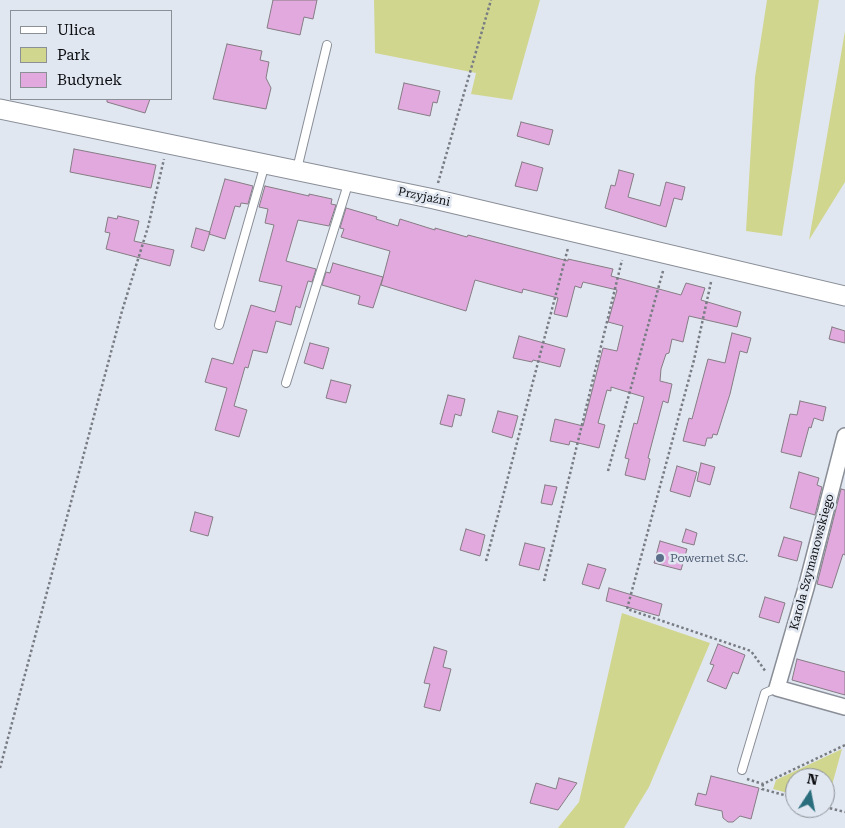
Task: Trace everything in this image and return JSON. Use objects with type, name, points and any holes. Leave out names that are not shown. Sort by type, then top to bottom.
[{"type":"street","name":"Przyjaźni","points":[[0,109],[434,199],[845,296]]},
{"type":"street","name":"Karola Szymanowskiego","points":[[777,688],[806,588],[845,436]]},
{"type":"street","points":[[777,688],[845,707]]},
{"type":"lane","points":[[297,170],[328,45]]},
{"type":"lane","points":[[219,325],[265,164]]},
{"type":"lane","points":[[286,383],[349,181]]},
{"type":"lane","points":[[742,770],[765,693],[777,688]]},
{"type":"path","points":[[434,199],[491,0]]},
{"type":"path","points":[[0,768],[122,311],[148,227],[168,143]]},
{"type":"path","points":[[486,560],[572,232]]},
{"type":"path","points":[[544,581],[626,244]]},
{"type":"path","points":[[608,471],[667,255]]},
{"type":"path","points":[[715,266],[694,360],[627,609],[751,651],[777,688]]},
{"type":"path","points":[[742,770],[740,777],[763,784],[845,745]]},
{"type":"path","points":[[763,784],[762,789],[785,795]]},
{"type":"green space","points":[[374,0],[540,0],[512,100],[471,94],[476,73],[375,53]]},
{"type":"green space","points":[[767,0],[819,0],[782,236],[746,231],[755,77]]},
{"type":"green space","points":[[845,31],[845,182],[809,240]]},
{"type":"green space","points":[[622,613],[710,643],[649,787],[624,828],[558,828],[579,802]]},
{"type":"green space","points":[[842,749],[835,774],[835,768],[802,768]]},
{"type":"green space","points":[[785,776],[785,792],[773,789],[776,780]]},
{"type":"building","points":[[273,0],[317,0],[313,19],[304,17],[300,35],[267,28]]},
{"type":"building","points":[[227,44],[262,51],[260,60],[269,62],[266,78],[271,88],[266,109],[213,99]]},
{"type":"building","points":[[404,83],[440,91],[437,103],[433,102],[430,116],[398,109]]},
{"type":"building","points":[[107,100],[150,100],[145,113],[107,102]]},
{"type":"building","points":[[521,122],[553,130],[549,145],[517,136]]},
{"type":"building","points":[[74,149],[156,165],[151,188],[70,172]]},
{"type":"building","points":[[522,162],[543,168],[537,191],[515,186]]},
{"type":"building","points":[[619,170],[634,174],[628,197],[660,206],[666,182],[685,187],[682,200],[674,198],[666,227],[605,208],[611,185],[615,186]]},
{"type":"building","points":[[225,179],[253,186],[248,204],[241,203],[240,207],[235,206],[225,239],[209,234]]},
{"type":"building","points":[[265,186],[332,199],[331,204],[336,205],[329,226],[298,220],[286,261],[316,269],[312,282],[308,281],[300,308],[296,306],[291,325],[276,321],[267,353],[253,350],[248,368],[245,367],[234,406],[247,410],[239,437],[215,430],[227,388],[205,382],[212,358],[233,364],[251,305],[275,312],[282,286],[259,281],[274,225],[265,223],[268,209],[259,207]]},
{"type":"building","points":[[346,208],[377,217],[376,219],[398,226],[400,219],[435,230],[435,228],[467,237],[468,235],[568,261],[568,259],[613,269],[611,276],[681,295],[686,283],[705,288],[701,300],[741,312],[737,327],[689,316],[683,342],[672,339],[669,353],[666,354],[661,369],[660,381],[672,384],[668,403],[663,401],[648,458],[650,459],[645,480],[625,475],[629,459],[625,458],[634,423],[637,424],[644,397],[611,387],[611,391],[607,390],[598,423],[605,425],[599,448],[570,441],[569,445],[550,441],[555,419],[583,426],[603,348],[617,351],[623,326],[608,322],[617,290],[583,282],[581,288],[575,286],[567,317],[554,314],[558,298],[523,289],[522,293],[475,280],[466,311],[381,285],[390,251],[341,237],[344,229],[340,228]]},
{"type":"building","points":[[118,216],[139,221],[134,241],[174,250],[170,266],[106,249],[110,233],[105,232],[108,217],[117,219]]},
{"type":"building","points":[[196,228],[210,232],[204,251],[191,247]]},
{"type":"building","points":[[333,263],[383,277],[373,308],[358,304],[360,296],[322,285],[326,272],[330,273]]},
{"type":"building","points":[[832,327],[845,331],[845,343],[829,339]]},
{"type":"building","points":[[732,333],[751,338],[747,353],[740,351],[730,394],[717,435],[713,434],[712,438],[707,438],[705,446],[683,441],[689,418],[692,419],[708,359],[725,363]]},
{"type":"building","points":[[519,336],[565,349],[560,367],[533,360],[532,362],[513,358]]},
{"type":"building","points":[[310,343],[329,348],[323,369],[304,363]]},
{"type":"building","points":[[331,380],[351,385],[346,403],[326,398]]},
{"type":"building","points":[[448,395],[465,399],[461,416],[455,414],[452,427],[440,424]]},
{"type":"building","points":[[800,401],[826,407],[823,421],[814,418],[811,428],[809,427],[801,457],[781,452],[790,414],[797,415]]},
{"type":"building","points":[[498,411],[518,416],[512,438],[492,432]]},
{"type":"building","points":[[701,463],[715,467],[710,485],[697,481]]},
{"type":"building","points":[[677,466],[697,472],[690,497],[670,491]]},
{"type":"building","points":[[799,472],[819,478],[817,485],[822,487],[815,515],[790,508]]},
{"type":"building","points":[[545,485],[557,487],[552,505],[541,503]]},
{"type":"building","points":[[841,489],[845,490],[845,555],[843,554],[832,588],[817,584]]},
{"type":"building","points":[[195,512],[213,517],[208,536],[190,531]]},
{"type":"building","points":[[466,529],[485,535],[480,556],[460,550]]},
{"type":"building","points":[[686,529],[697,533],[694,545],[682,542]]},
{"type":"building","points":[[784,537],[802,542],[797,561],[778,556]]},
{"type":"building","points":[[660,541],[687,549],[681,570],[654,563]]},
{"type":"building","points":[[525,543],[545,548],[539,570],[519,565]]},
{"type":"building","points":[[588,564],[606,569],[599,589],[582,584]]},
{"type":"building","points":[[609,588],[662,604],[659,616],[606,601]]},
{"type":"building","points":[[765,597],[785,603],[779,623],[759,617]]},
{"type":"building","points":[[718,644],[745,655],[738,674],[733,672],[726,689],[707,681],[714,665],[710,664]]},
{"type":"building","points":[[434,647],[447,651],[443,667],[451,669],[440,711],[424,707],[430,684],[424,683]]},
{"type":"building","points":[[797,659],[845,672],[845,695],[792,680]]},
{"type":"building","points":[[711,776],[759,788],[751,819],[740,816],[733,822],[728,822],[723,818],[722,811],[695,805],[698,793],[706,795]]},
{"type":"building","points":[[559,778],[577,783],[558,810],[530,803],[536,783],[556,789]]},
{"type":"place","name":"Powernet S.C.","points":[[660,558]]}]
